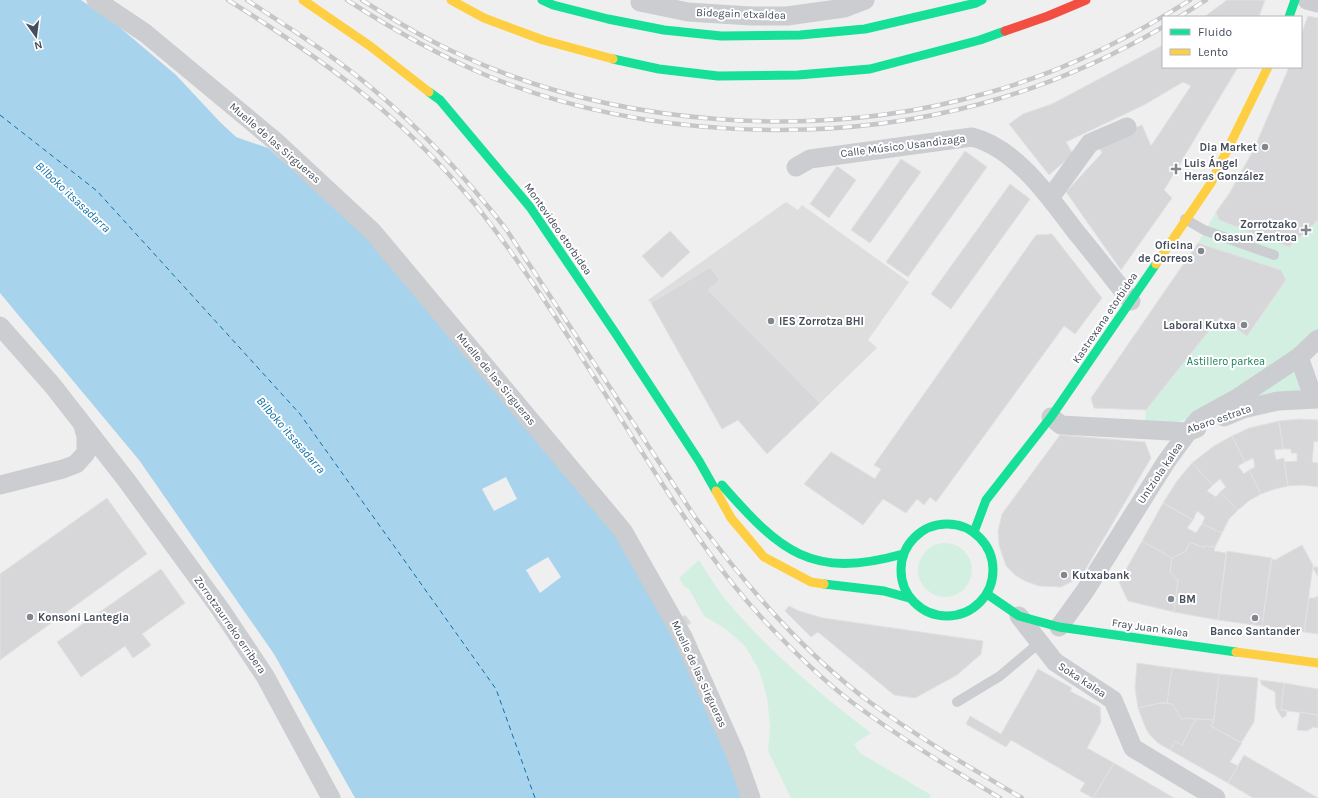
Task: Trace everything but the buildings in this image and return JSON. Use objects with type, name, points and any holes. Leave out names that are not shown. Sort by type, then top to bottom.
[{"type":"main road","name":"Montevideo etorbidea","points":[[303,0],[370,46],[440,100],[530,207],[616,334],[699,461],[731,518],[764,558],[811,582],[884,591],[909,598]]},
{"type":"main road","points":[[451,0],[484,18],[543,40],[593,54],[659,69],[718,76],[798,75],[870,68],[980,40],[1048,16],[1086,0]]},
{"type":"main road","points":[[542,0],[567,8],[664,30],[722,36],[800,35],[865,29],[976,3],[982,0]]},
{"type":"main road","points":[[1289,16],[1295,0]]},
{"type":"main road","name":"Kastrexana etorbidea","points":[[974,532],[986,500],[1051,417],[1211,183],[1268,68]]},
{"type":"main road","name":"Montevideo etorbidea","points":[[699,461],[757,522],[780,542],[809,558],[834,564],[872,562],[903,554]]},
{"type":"main road","points":[[947,524],[961,526],[974,532],[984,542],[991,554],[994,567],[992,581],[987,594],[977,606],[964,614],[950,617],[934,616],[920,609],[909,598],[902,585],[900,569],[903,554],[909,543],[919,532],[932,526],[947,524]]},
{"type":"main road","name":"Fray Juan kalea","points":[[987,594],[1019,616],[1059,627],[1318,663]]},
{"type":"street","name":"Muelle de las Sirgueras","points":[[96,0],[145,33],[275,141],[373,232],[623,531],[683,637],[735,753],[751,798]]},
{"type":"street","name":"Bidegain etxaldea","points":[[640,2],[687,6],[751,16],[787,16],[844,8],[865,0]]},
{"type":"street","points":[[1307,0],[1318,2]]},
{"type":"street","points":[[1050,198],[1090,143],[1127,127]]},
{"type":"street","name":"Calle Músico Usandizaga","points":[[796,167],[810,158],[972,137],[983,140],[1008,156],[1036,181],[1131,301]]},
{"type":"street","name":"Zorrotzaurreko erribera","points":[[0,326],[53,386],[113,463],[221,610],[265,676],[331,798]]},
{"type":"street","name":"Untziola kalea","points":[[1059,627],[1085,591],[1158,475],[1199,419],[1239,398],[1299,357],[1318,339]]},
{"type":"street","points":[[1299,357],[1310,388],[1318,399]]},
{"type":"street","name":"Abaro estrata","points":[[1051,417],[1061,425],[1188,432],[1243,409],[1278,401],[1318,399]]},
{"type":"street","points":[[0,485],[63,469],[76,464],[86,453],[87,445],[82,424]]},
{"type":"street","points":[[81,459],[92,459],[113,463]]},
{"type":"street","name":"Soka kalea","points":[[1019,616],[1055,662],[1113,700],[1133,748],[1216,798]]},
{"type":"lane","points":[[1185,219],[1204,230],[1274,255]]},
{"type":"lane","points":[[957,702],[1000,676],[1039,643]]},
{"type":"shaded area","name":"IES Zorrotza BHI","points":[[786,202],[798,210],[802,205],[909,282],[868,340],[877,348],[767,454],[738,420],[722,429],[648,300]]},
{"type":"green space","name":"Astillero parkea","points":[[1216,212],[1219,220],[1289,247],[1318,220],[1318,330],[1309,340],[1195,416],[1175,423],[1145,423],[1146,410],[1220,317],[1247,336],[1286,280],[1281,270],[1198,243]]},
{"type":"green space","points":[[1293,369],[1301,391],[1255,398],[1253,395]]},
{"type":"green space","points":[[945,543],[955,545],[964,551],[970,560],[972,570],[970,580],[964,589],[955,595],[945,597],[935,595],[926,589],[920,580],[918,570],[920,560],[926,551],[935,545]]},
{"type":"green space","points":[[699,560],[722,595],[759,637],[813,687],[871,733],[854,744],[860,753],[931,795],[929,798],[791,798],[768,751],[770,727],[767,697],[759,670],[745,646],[726,629],[704,616],[689,589],[684,586],[679,578]]},
{"type":"water","name":"Bilboko itsasadarra","points":[[0,0],[81,0],[118,26],[176,75],[236,137],[268,148],[369,238],[616,535],[683,651],[728,757],[742,798],[355,798],[274,654],[139,460],[0,293]]},
{"type":"pier","points":[[506,477],[517,499],[494,511],[482,489]]},
{"type":"pier","points":[[548,557],[561,577],[540,593],[526,570]]},
{"type":"ferry route","points":[[0,115],[97,191],[300,414],[496,689],[535,798]]},
{"type":"railway","points":[[228,0],[299,46],[367,97],[419,144],[468,196],[493,227],[532,282],[708,552],[734,586],[783,640],[817,673],[853,703],[907,741],[1000,798]]},
{"type":"railway","points":[[247,0],[328,54],[374,90],[410,122],[444,156],[476,192],[506,229],[695,517],[734,568],[798,640],[846,683],[889,716],[945,752],[1022,798]]},
{"type":"railway","points":[[347,0],[398,31],[451,59],[488,76],[546,96],[606,112],[668,123],[732,129],[796,130],[859,126],[920,117],[980,104],[1028,89],[1074,72],[1119,51],[1162,28]]},
{"type":"railway","points":[[362,0],[407,28],[454,52],[515,77],[580,97],[648,111],[717,119],[786,121],[855,118],[922,108],[987,93],[1040,76],[1092,54],[1162,17]]},
{"type":"railway","points":[[1164,16],[1190,0]]},
{"type":"railway","points":[[1181,16],[1206,0]]},
{"type":"traffic: fast","points":[[542,0],[553,5],[608,19],[664,30],[721,36],[800,35],[865,29],[976,3],[982,0]]},
{"type":"traffic: fast","points":[[1289,16],[1295,0]]},
{"type":"traffic: fast","points":[[613,59],[659,69],[718,76],[798,75],[870,69],[980,40],[1005,31]]},
{"type":"traffic: fast","points":[[429,92],[440,100],[530,207],[616,334],[699,461],[716,491]]},
{"type":"traffic: fast","points":[[974,532],[986,500],[1051,417],[1156,264]]},
{"type":"traffic: fast","points":[[722,485],[743,508],[780,543],[800,554],[821,561],[844,563],[871,561],[903,554]]},
{"type":"traffic: fast","points":[[938,524],[956,524],[973,531],[986,544],[993,561],[993,570],[993,579],[986,596],[973,609],[956,616],[938,616],[921,609],[908,596],[901,579],[901,561],[908,544],[921,531],[938,524]]},
{"type":"traffic: fast","points":[[824,584],[884,591],[909,598]]},
{"type":"traffic: fast","points":[[987,594],[1019,616],[1059,627],[1236,652]]},
{"type":"traffic: slow","points":[[303,0],[370,46],[429,92]]},
{"type":"traffic: slow","points":[[451,0],[484,18],[543,40],[613,59]]},
{"type":"traffic: slow","points":[[1156,264],[1211,183],[1268,68]]},
{"type":"traffic: slow","points":[[716,491],[731,518],[764,557],[811,582],[824,584]]},
{"type":"traffic: slow","points":[[1236,652],[1318,663]]},
{"type":"traffic: jam","points":[[1005,31],[1048,16],[1086,0]]},
{"type":"place","name":"Dia Market","points":[[1265,147]]},
{"type":"place","name":"Luis Ángel Heras González","points":[[1176,169]]},
{"type":"place","name":"Zorrotzako Osasun Zentroa","points":[[1306,230]]},
{"type":"place","name":"Oficina de Correos","points":[[1201,251]]},
{"type":"place","name":"IES Zorrotza BHI","points":[[771,321]]},
{"type":"place","name":"Laboral Kutxa","points":[[1244,325]]},
{"type":"place","name":"Kutxabank","points":[[1064,575]]},
{"type":"place","name":"BM","points":[[1171,599]]},
{"type":"place","name":"Konsoni Lantegia","points":[[30,617]]},
{"type":"place","name":"Banco Santander","points":[[1255,618]]}]
